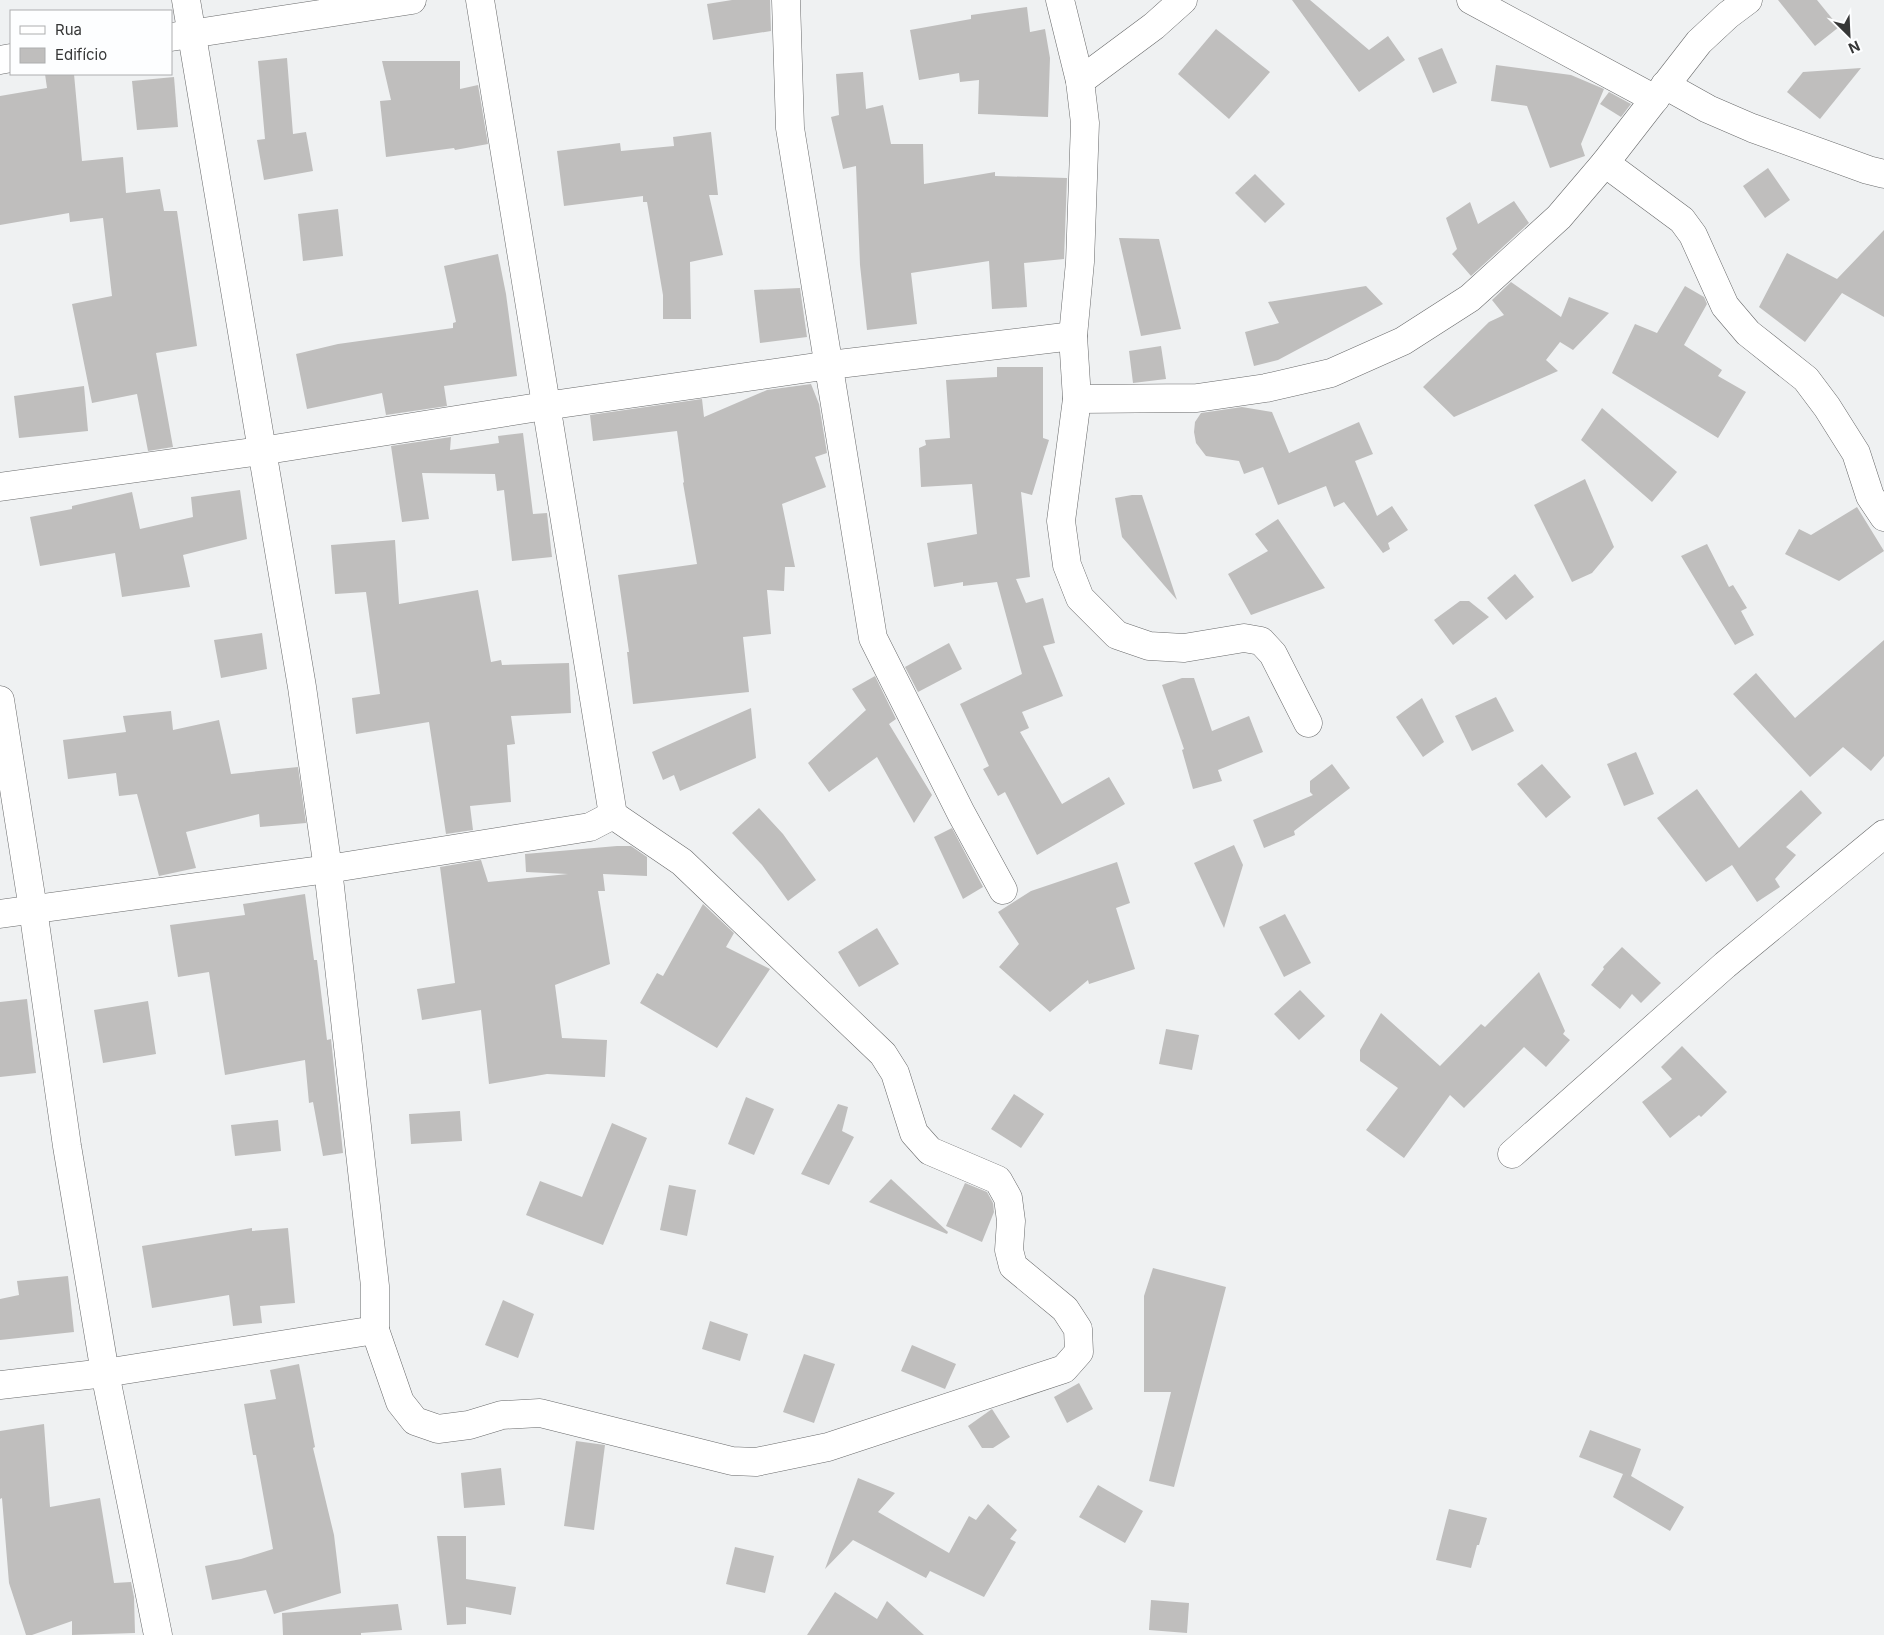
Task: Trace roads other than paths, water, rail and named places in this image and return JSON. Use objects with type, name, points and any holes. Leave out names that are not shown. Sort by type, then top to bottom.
[{"type":"street","points":[[186,0],[181,36],[261,451],[302,688],[328,869],[375,1286],[375,1330],[400,1402],[416,1421],[438,1429],[469,1425],[502,1414],[540,1413],[732,1461],[756,1462],[828,1447],[1064,1368],[1079,1352],[1078,1329],[1065,1309],[1013,1266],[1009,1250],[1011,1221],[1008,1198],[998,1180],[930,1151],[914,1133],[895,1073],[883,1054],[682,862],[613,815],[480,0]]},
{"type":"street","points":[[181,36],[412,0]]},
{"type":"street","points":[[786,0],[790,128],[873,638],[961,813],[1004,890]]},
{"type":"street","points":[[1060,0],[1080,81],[1084,133],[1080,262],[1073,336],[1078,399],[1061,520],[1067,565],[1080,598],[1117,635],[1150,646],[1184,648],[1244,638],[1261,641],[1273,654],[1308,723]]},
{"type":"street","points":[[1080,81],[1154,26],[1183,0]]},
{"type":"street","points":[[1471,0],[1660,92],[1752,128],[1884,174]]},
{"type":"street","points":[[1078,399],[1197,398],[1266,388],[1331,373],[1394,345],[1470,298],[1559,217],[1605,163],[1699,42],[1728,15],[1748,0]]},
{"type":"street","points":[[1605,163],[1682,220],[1693,235],[1725,306],[1748,332],[1806,379],[1827,407],[1856,453],[1870,496],[1884,517]]},
{"type":"street","points":[[0,487],[261,451],[546,406],[830,365],[1073,336]]},
{"type":"street","points":[[0,700],[33,909],[67,1146],[105,1374],[158,1635]]},
{"type":"street","points":[[0,914],[328,869],[590,827],[613,815]]},
{"type":"street","points":[[1512,1154],[1725,965],[1884,834]]},
{"type":"street","points":[[0,1385],[105,1374],[375,1330]]}]
